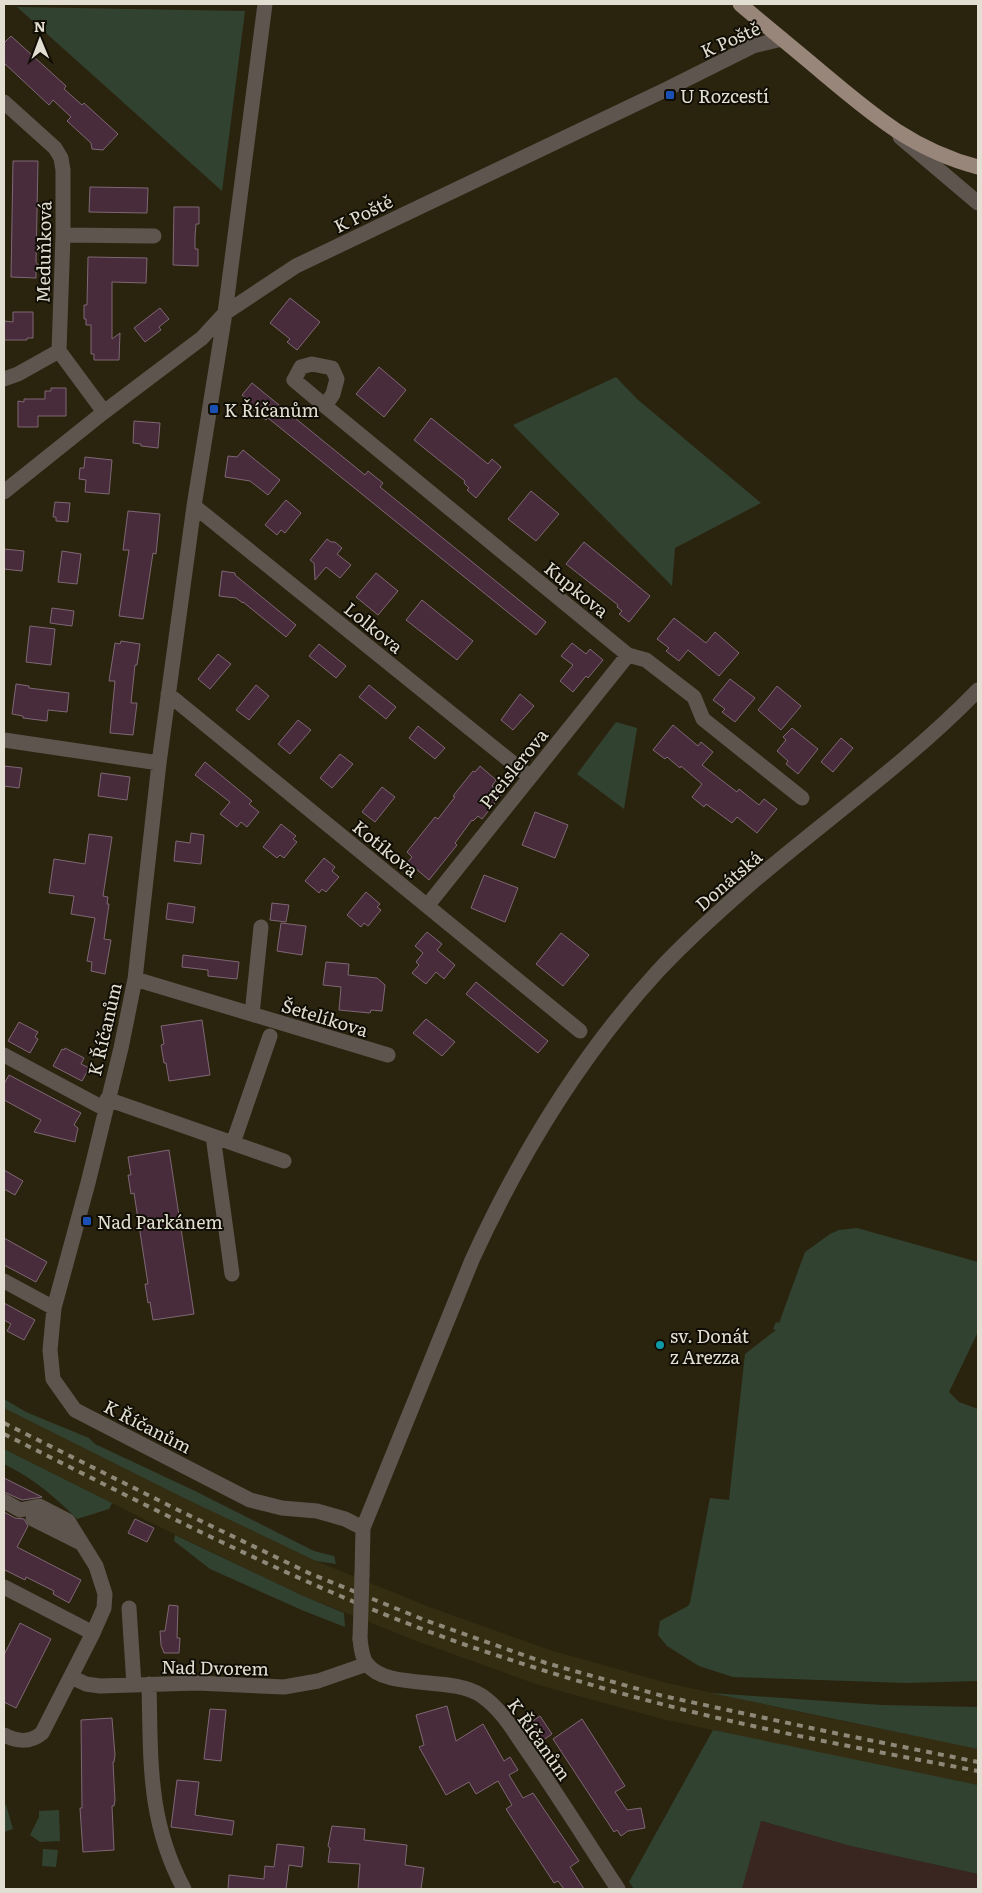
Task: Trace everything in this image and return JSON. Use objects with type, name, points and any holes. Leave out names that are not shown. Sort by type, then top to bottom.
[{"type":"main road","points":[[740,4],[880,120],[922,146],[978,167]]},
{"type":"street","name":"K Říčanům","points":[[265,4],[225,313],[194,506],[168,694],[135,978],[121,1048],[88,1183],[54,1308],[50,1350],[53,1379],[75,1410],[250,1500],[282,1508],[317,1511],[345,1519],[363,1528]]},
{"type":"street","name":"K Poště","points":[[4,492],[104,412],[202,338],[225,313],[296,266],[656,95],[753,46],[782,39]]},
{"type":"street","name":"Meduňková","points":[[4,102],[55,148],[61,158],[63,170],[63,235],[59,350]]},
{"type":"street","points":[[880,120],[978,203]]},
{"type":"street","points":[[63,235],[154,236]]},
{"type":"street","points":[[4,379],[18,374],[59,350],[104,412]]},
{"type":"street","name":"Kupkova","points":[[325,406],[628,655],[646,660],[694,698],[703,719],[802,798]]},
{"type":"street","name":"Lolkova","points":[[194,506],[530,777]]},
{"type":"street","name":"Preislerova","points":[[427,906],[628,655]]},
{"type":"street","name":"Donátská","points":[[363,1528],[468,1269],[490,1221],[534,1139],[598,1044],[659,970],[702,927],[770,868],[901,762],[937,731],[978,690]]},
{"type":"street","name":"Kotíkova","points":[[168,694],[580,1031]]},
{"type":"street","points":[[4,740],[159,763]]},
{"type":"street","points":[[252,1014],[261,927]]},
{"type":"street","name":"Šetelíkova","points":[[135,978],[388,1055]]},
{"type":"street","points":[[233,1143],[270,1036]]},
{"type":"street","points":[[4,1055],[106,1104],[213,1136],[284,1161]]},
{"type":"street","points":[[213,1136],[232,1274]]},
{"type":"street","points":[[4,1281],[54,1308]]},
{"type":"street","points":[[4,1502],[20,1510],[39,1506],[68,1521],[96,1566],[105,1594],[104,1608],[42,1733],[28,1741],[12,1739],[4,1735]]},
{"type":"street","points":[[33,1519],[81,1543]]},
{"type":"street","points":[[363,1528],[360,1639],[366,1664]]},
{"type":"street","points":[[4,1587],[93,1632]]},
{"type":"street","points":[[129,1608],[134,1685]]},
{"type":"street","name":"K Říčanům","points":[[366,1664],[375,1672],[388,1678],[456,1685],[480,1694],[490,1701],[500,1712],[536,1764],[618,1889]]},
{"type":"street","name":"Nad Dvorem","points":[[184,1889],[165,1848],[156,1813],[152,1780],[149,1684],[197,1683],[284,1687],[318,1681],[366,1664]]},
{"type":"street","points":[[71,1677],[86,1684],[100,1686],[149,1684]]},
{"type":"shaded area","points":[[4,1408],[184,1498],[316,1561],[432,1608],[550,1650],[667,1683],[978,1748],[978,1785],[834,1757],[658,1718],[539,1685],[419,1642],[301,1595],[4,1449]]},
{"type":"shaded area","points":[[760,1821],[851,1846],[978,1874],[978,1889],[742,1889]]},
{"type":"green space","points":[[17,7],[245,11],[222,191]]},
{"type":"green space","points":[[616,377],[637,399],[761,503],[675,548],[672,586],[513,425]]},
{"type":"green space","points":[[616,722],[637,728],[624,809],[577,774]]},
{"type":"green space","points":[[857,1228],[978,1262],[978,1332],[949,1392],[959,1402],[978,1409],[978,1681],[906,1683],[733,1677],[699,1666],[667,1646],[658,1635],[660,1621],[688,1606],[690,1603],[710,1498],[729,1500],[745,1354],[776,1330],[773,1329],[776,1322],[779,1323],[805,1252],[830,1234],[839,1230]]},
{"type":"green space","points":[[4,1399],[26,1412],[89,1438],[95,1444],[195,1491],[314,1551],[334,1556],[336,1564],[316,1561],[184,1498],[4,1408]]},
{"type":"green space","points":[[4,1449],[112,1503],[109,1509],[77,1519],[43,1488],[4,1464]]},
{"type":"green space","points":[[175,1535],[301,1595],[344,1613],[345,1627],[210,1569],[174,1541]]},
{"type":"green space","points":[[711,1693],[881,1705],[978,1707],[978,1749]]},
{"type":"green space","points":[[713,1730],[978,1785],[978,1874],[851,1846],[761,1821],[742,1889],[634,1889],[629,1882]]},
{"type":"green space","points":[[4,1805],[6,1805],[13,1829],[4,1832]]},
{"type":"green space","points":[[59,1810],[60,1841],[40,1842],[30,1835],[39,1817],[39,1811]]},
{"type":"green space","points":[[43,1849],[58,1850],[56,1867],[42,1866]]},
{"type":"building","points":[[11,36],[66,86],[64,89],[82,105],[84,103],[118,134],[103,150],[92,149],[91,143],[67,121],[71,117],[53,100],[49,105],[4,63],[4,43]]},
{"type":"building","points":[[13,161],[38,161],[36,262],[40,267],[36,271],[36,278],[11,277]]},
{"type":"building","points":[[90,187],[148,188],[147,213],[89,212]]},
{"type":"building","points":[[174,207],[199,207],[199,224],[196,224],[195,237],[195,249],[198,249],[198,266],[173,265]]},
{"type":"building","points":[[88,257],[147,258],[146,283],[112,282],[112,339],[120,333],[119,360],[94,360],[94,354],[91,354],[91,325],[86,325],[86,319],[84,319],[84,305],[87,305]]},
{"type":"building","points":[[290,298],[320,322],[297,350],[287,342],[290,339],[270,323]]},
{"type":"building","points":[[160,308],[169,319],[159,327],[161,330],[145,342],[134,328]]},
{"type":"building","points":[[13,312],[33,312],[33,338],[27,338],[27,340],[4,340],[4,321],[13,322]]},
{"type":"building","points":[[379,367],[406,390],[384,417],[356,394]]},
{"type":"building","points":[[252,383],[365,475],[368,471],[383,483],[380,487],[546,622],[536,635],[268,418],[266,420],[247,405],[250,401],[242,395]]},
{"type":"building","points":[[51,388],[66,388],[66,416],[38,416],[38,427],[18,427],[18,401],[24,402],[24,399],[45,399],[45,391],[51,391]]},
{"type":"building","points":[[431,418],[488,464],[492,459],[501,467],[476,498],[467,490],[469,488],[464,483],[465,481],[414,440]]},
{"type":"building","points":[[134,421],[160,423],[158,448],[133,443]]},
{"type":"building","points":[[243,450],[280,480],[268,495],[250,481],[225,477],[228,456],[237,457]]},
{"type":"building","points":[[85,457],[112,460],[109,494],[85,492],[86,480],[79,479],[80,468],[84,468]]},
{"type":"building","points":[[531,491],[559,514],[536,541],[508,519]]},
{"type":"building","points":[[286,500],[301,513],[285,533],[281,530],[277,535],[265,525]]},
{"type":"building","points":[[55,502],[70,503],[68,522],[56,521],[56,517],[53,517]]},
{"type":"building","points":[[128,511],[160,514],[156,554],[153,553],[143,619],[119,616],[129,550],[123,550]]},
{"type":"building","points":[[327,539],[335,542],[342,548],[337,554],[351,565],[340,578],[326,567],[315,580],[314,563],[310,560]]},
{"type":"building","points":[[584,542],[650,596],[629,622],[619,614],[622,611],[617,607],[618,605],[566,564]]},
{"type":"building","points":[[4,549],[24,551],[22,571],[4,569]]},
{"type":"building","points":[[62,551],[81,554],[77,584],[58,582]]},
{"type":"building","points":[[222,571],[235,573],[235,575],[296,625],[286,637],[243,602],[236,598],[219,596]]},
{"type":"building","points":[[376,573],[398,591],[378,615],[356,597]]},
{"type":"building","points":[[422,600],[473,641],[457,660],[406,620]]},
{"type":"building","points":[[52,608],[74,611],[72,626],[50,623]]},
{"type":"building","points":[[674,618],[706,643],[715,632],[739,653],[719,676],[688,650],[679,661],[666,651],[669,648],[657,639]]},
{"type":"building","points":[[30,626],[55,629],[51,665],[26,662]]},
{"type":"building","points":[[121,641],[140,644],[137,665],[135,665],[131,703],[137,703],[133,735],[110,733],[115,681],[109,681],[115,643],[120,644]]},
{"type":"building","points":[[572,643],[586,654],[590,649],[603,660],[573,692],[560,681],[573,665],[561,656]]},
{"type":"building","points":[[319,644],[346,666],[336,678],[309,656]]},
{"type":"building","points":[[218,654],[231,664],[210,689],[198,679]]},
{"type":"building","points":[[730,679],[755,698],[735,722],[722,712],[725,709],[713,700]]},
{"type":"building","points":[[16,684],[29,686],[29,688],[69,693],[67,712],[48,710],[47,721],[23,718],[23,716],[12,714]]},
{"type":"building","points":[[256,685],[269,696],[249,720],[236,710]]},
{"type":"building","points":[[369,685],[396,707],[386,719],[359,697]]},
{"type":"building","points":[[777,686],[801,706],[781,730],[758,710]]},
{"type":"building","points":[[520,694],[534,706],[513,730],[501,720]]},
{"type":"building","points":[[298,720],[311,730],[290,754],[278,744]]},
{"type":"building","points":[[673,725],[698,746],[701,742],[713,752],[702,765],[737,792],[739,789],[759,805],[764,799],[777,809],[757,833],[737,817],[732,823],[706,804],[704,807],[692,797],[702,784],[681,766],[680,768],[667,757],[665,759],[653,750]]},
{"type":"building","points":[[418,726],[445,748],[435,759],[409,738]]},
{"type":"building","points":[[792,728],[818,749],[798,774],[786,764],[788,761],[777,751],[786,740],[783,737]]},
{"type":"building","points":[[841,738],[853,748],[833,772],[821,762]]},
{"type":"building","points":[[340,754],[353,764],[332,788],[320,778]]},
{"type":"building","points":[[205,762],[252,801],[249,804],[259,812],[247,827],[241,822],[237,827],[220,814],[230,802],[195,775]]},
{"type":"building","points":[[4,766],[22,768],[19,788],[4,786]]},
{"type":"building","points":[[480,766],[496,780],[492,786],[502,794],[482,819],[478,816],[472,820],[455,843],[457,845],[429,880],[408,862],[412,857],[407,852],[435,817],[438,819],[455,797],[453,796],[473,771],[475,772]]},
{"type":"building","points":[[101,773],[130,777],[127,800],[98,796]]},
{"type":"building","points":[[382,787],[395,797],[375,822],[362,812]]},
{"type":"building","points":[[535,812],[568,825],[555,858],[522,845]]},
{"type":"building","points":[[281,824],[296,836],[293,839],[297,842],[284,858],[280,855],[277,858],[263,847]]},
{"type":"building","points":[[191,833],[204,835],[201,864],[174,861],[176,841],[190,843]]},
{"type":"building","points":[[89,834],[112,837],[103,896],[108,897],[107,904],[109,904],[104,939],[111,940],[105,974],[91,971],[92,962],[87,961],[95,918],[71,914],[74,896],[49,893],[54,859],[85,864]]},
{"type":"building","points":[[324,858],[335,867],[332,871],[339,877],[326,892],[322,889],[319,893],[305,881]]},
{"type":"building","points":[[484,875],[518,888],[505,922],[471,908]]},
{"type":"building","points":[[366,892],[380,904],[377,907],[381,910],[368,926],[364,923],[361,927],[347,915]]},
{"type":"building","points":[[168,903],[195,907],[193,923],[166,919]]},
{"type":"building","points":[[272,903],[289,905],[286,922],[270,920]]},
{"type":"building","points":[[281,923],[306,926],[302,955],[277,951]]},
{"type":"building","points":[[427,932],[442,944],[437,950],[455,965],[444,979],[436,972],[426,984],[412,973],[419,965],[416,962],[423,953],[415,946]]},
{"type":"building","points":[[561,933],[589,955],[563,986],[536,964]]},
{"type":"building","points":[[183,955],[239,962],[237,979],[208,976],[208,970],[182,967]]},
{"type":"building","points":[[326,962],[349,964],[348,975],[377,978],[385,985],[382,1011],[371,1010],[370,1013],[339,1010],[341,987],[323,985]]},
{"type":"building","points":[[476,982],[548,1041],[538,1053],[466,994]]},
{"type":"building","points":[[426,1019],[455,1042],[442,1056],[413,1033]]},
{"type":"building","points":[[202,1020],[210,1075],[169,1081],[161,1045],[164,1044],[161,1026]]},
{"type":"building","points":[[19,1022],[38,1032],[35,1037],[38,1039],[30,1053],[8,1041]]},
{"type":"building","points":[[65,1048],[84,1058],[81,1064],[89,1068],[82,1081],[53,1066],[62,1049],[64,1050]]},
{"type":"building","points":[[9,1075],[81,1113],[74,1125],[78,1128],[75,1142],[34,1132],[41,1120],[4,1100],[4,1084]]},
{"type":"building","points":[[169,1150],[194,1314],[153,1320],[145,1284],[148,1284],[134,1193],[131,1194],[128,1175],[131,1175],[128,1157]]},
{"type":"building","points":[[4,1170],[23,1181],[15,1195],[4,1189]]},
{"type":"building","points":[[4,1238],[47,1262],[36,1282],[4,1265]]},
{"type":"building","points":[[4,1303],[35,1320],[24,1340],[7,1331],[11,1324],[4,1320]]},
{"type":"building","points":[[4,1478],[42,1497],[22,1500],[4,1492]]},
{"type":"building","points":[[4,1512],[15,1518],[24,1519],[28,1526],[17,1547],[81,1580],[69,1603],[53,1594],[54,1591],[26,1577],[25,1580],[5,1570],[4,1573]]},
{"type":"building","points":[[135,1519],[154,1528],[147,1542],[128,1533]]},
{"type":"building","points":[[169,1605],[178,1606],[177,1638],[180,1638],[179,1653],[164,1653],[161,1645],[160,1631],[165,1631]]},
{"type":"building","points":[[20,1623],[51,1639],[16,1708],[4,1702],[4,1655]]},
{"type":"building","points":[[447,1706],[456,1741],[483,1724],[504,1761],[510,1757],[518,1770],[509,1775],[523,1798],[533,1793],[579,1861],[570,1867],[584,1889],[564,1889],[558,1881],[554,1883],[506,1809],[512,1805],[498,1781],[476,1794],[469,1782],[446,1795],[419,1747],[424,1745],[416,1715]]},
{"type":"building","points":[[210,1709],[226,1710],[221,1761],[204,1759]]},
{"type":"building","points":[[540,1716],[552,1734],[539,1743],[527,1725]]},
{"type":"building","points":[[112,1718],[115,1755],[113,1762],[115,1800],[114,1806],[112,1806],[114,1850],[83,1852],[80,1808],[82,1808],[81,1720]]},
{"type":"building","points":[[582,1719],[625,1786],[615,1792],[627,1810],[641,1808],[645,1828],[628,1831],[621,1836],[617,1830],[614,1832],[553,1739]]},
{"type":"building","points":[[177,1780],[199,1782],[195,1815],[234,1821],[232,1835],[171,1827]]},
{"type":"building","points":[[332,1826],[365,1829],[364,1840],[407,1845],[405,1865],[424,1868],[421,1889],[358,1889],[360,1864],[328,1862],[330,1848],[328,1846]]},
{"type":"building","points":[[277,1844],[304,1847],[302,1867],[289,1865],[286,1889],[228,1889],[229,1875],[264,1879],[265,1866],[274,1867]]},
{"type":"railway","points":[[4,1423],[311,1574],[427,1621],[546,1663],[663,1696],[978,1762]]},
{"type":"railway","points":[[4,1434],[173,1519],[287,1573],[404,1622],[463,1644],[577,1681],[693,1712],[799,1736],[978,1771]]},
{"type":"place","name":"U Rozcestí","points":[[670,95]]},
{"type":"place","name":"K Říčanům","points":[[214,409]]},
{"type":"place","name":"Nad Parkánem","points":[[87,1221]]},
{"type":"place","name":"sv. Donát z Arezza","points":[[660,1345]]}]
